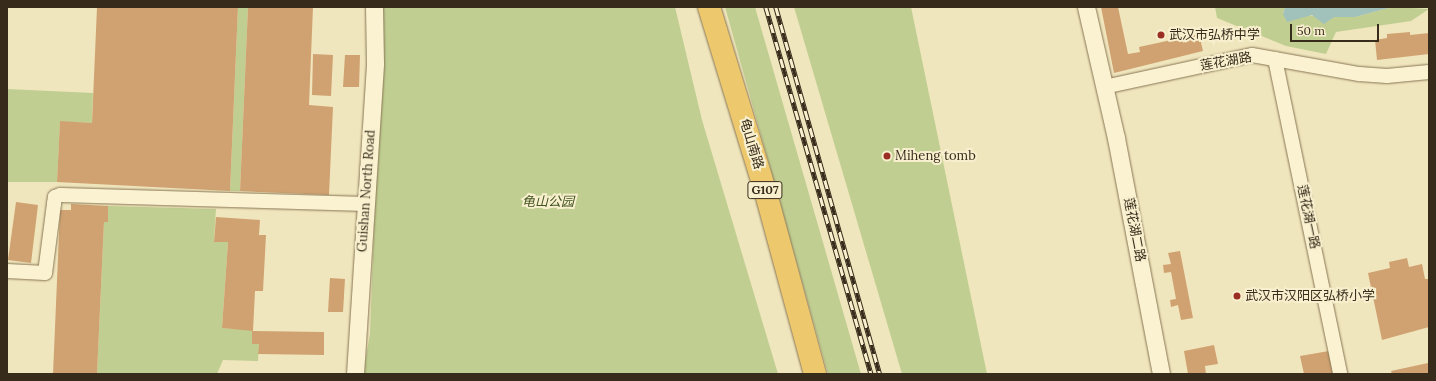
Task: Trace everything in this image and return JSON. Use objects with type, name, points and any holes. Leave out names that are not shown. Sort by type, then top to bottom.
[{"type":"highway","name":"龟山南路","points":[[697,7],[800,374]]},
{"type":"highway","name":"龟山南路","points":[[709,7],[765,190],[815,374]]},
{"type":"street","name":"Guishan North Road","points":[[355,374],[375,64],[374,7]]},
{"type":"street","points":[[1086,7],[1104,86]]},
{"type":"street","name":"莲花湖路","points":[[1104,86],[1252,55],[1359,74],[1388,76],[1429,72]]},
{"type":"street","name":"莲花湖一路","points":[[1275,59],[1340,374]]},
{"type":"street","name":"莲花湖二路","points":[[1104,86],[1161,374]]},
{"type":"street","points":[[7,271],[44,273],[55,197],[60,195],[367,204]]},
{"type":"green space","points":[[238,7],[248,7],[240,191],[230,191]]},
{"type":"green space","name":"龟山公园","points":[[382,7],[675,7],[702,120],[778,374],[363,374],[370,334]]},
{"type":"green space","points":[[725,7],[755,7],[861,374],[828,374]]},
{"type":"green space","points":[[794,7],[911,7],[987,374],[902,374]]},
{"type":"green space","points":[[1215,7],[1285,7],[1283,14],[1334,17],[1355,17],[1392,7],[1429,9],[1411,21],[1336,32],[1326,54],[1286,46],[1217,18]]},
{"type":"green space","points":[[7,89],[93,93],[92,123],[60,122],[57,182],[7,182]]},
{"type":"green space","points":[[108,206],[216,209],[214,241],[228,242],[222,328],[252,330],[252,343],[259,344],[258,361],[223,360],[217,374],[97,374],[104,222],[108,222]]},
{"type":"water","points":[[1285,7],[1392,7],[1355,17],[1334,17],[1324,24],[1312,15],[1287,22],[1283,14]]},
{"type":"building","points":[[97,7],[238,7],[230,191],[57,182],[60,121],[92,123]]},
{"type":"building","points":[[248,7],[313,7],[309,105],[333,107],[329,195],[240,191]]},
{"type":"building","points":[[1101,7],[1118,7],[1128,54],[1140,52],[1139,47],[1199,34],[1203,51],[1114,73]]},
{"type":"building","points":[[1410,32],[1410,35],[1429,33],[1429,54],[1377,60],[1375,40],[1387,38],[1387,34]]},
{"type":"building","points":[[313,54],[333,55],[331,96],[312,95]]},
{"type":"building","points":[[345,55],[360,55],[359,87],[343,87]]},
{"type":"building","points":[[16,202],[38,205],[31,263],[8,260]]},
{"type":"building","points":[[71,204],[108,206],[108,222],[104,222],[97,374],[53,374],[60,210],[71,210]]},
{"type":"building","points":[[216,217],[260,220],[259,235],[266,235],[263,291],[255,291],[253,331],[222,328],[228,242],[214,242]]},
{"type":"building","points":[[1180,251],[1193,318],[1181,320],[1178,305],[1171,307],[1170,300],[1176,299],[1171,272],[1164,273],[1163,265],[1171,264],[1168,253]]},
{"type":"building","points":[[1407,258],[1409,267],[1422,264],[1425,279],[1429,279],[1429,327],[1382,340],[1368,273],[1390,268],[1389,262]]},
{"type":"building","points":[[330,278],[345,279],[343,312],[328,312]]},
{"type":"building","points":[[252,331],[324,332],[324,355],[258,354],[259,344],[252,344]]},
{"type":"building","points":[[1214,345],[1218,364],[1205,366],[1206,374],[1188,374],[1184,351]]},
{"type":"building","points":[[1329,351],[1333,374],[1304,374],[1300,356]]},
{"type":"building","points":[[1428,363],[1429,374],[1392,374],[1391,371]]},
{"type":"railway","points":[[766,7],[871,374]]},
{"type":"railway","points":[[776,7],[880,374]]},
{"type":"place","name":"武汉市弘桥中学","points":[[1161,35]]},
{"type":"place","name":"Miheng tomb","points":[[887,156]]},
{"type":"place","name":"武汉市汉阳区弘桥小学","points":[[1237,296]]}]
